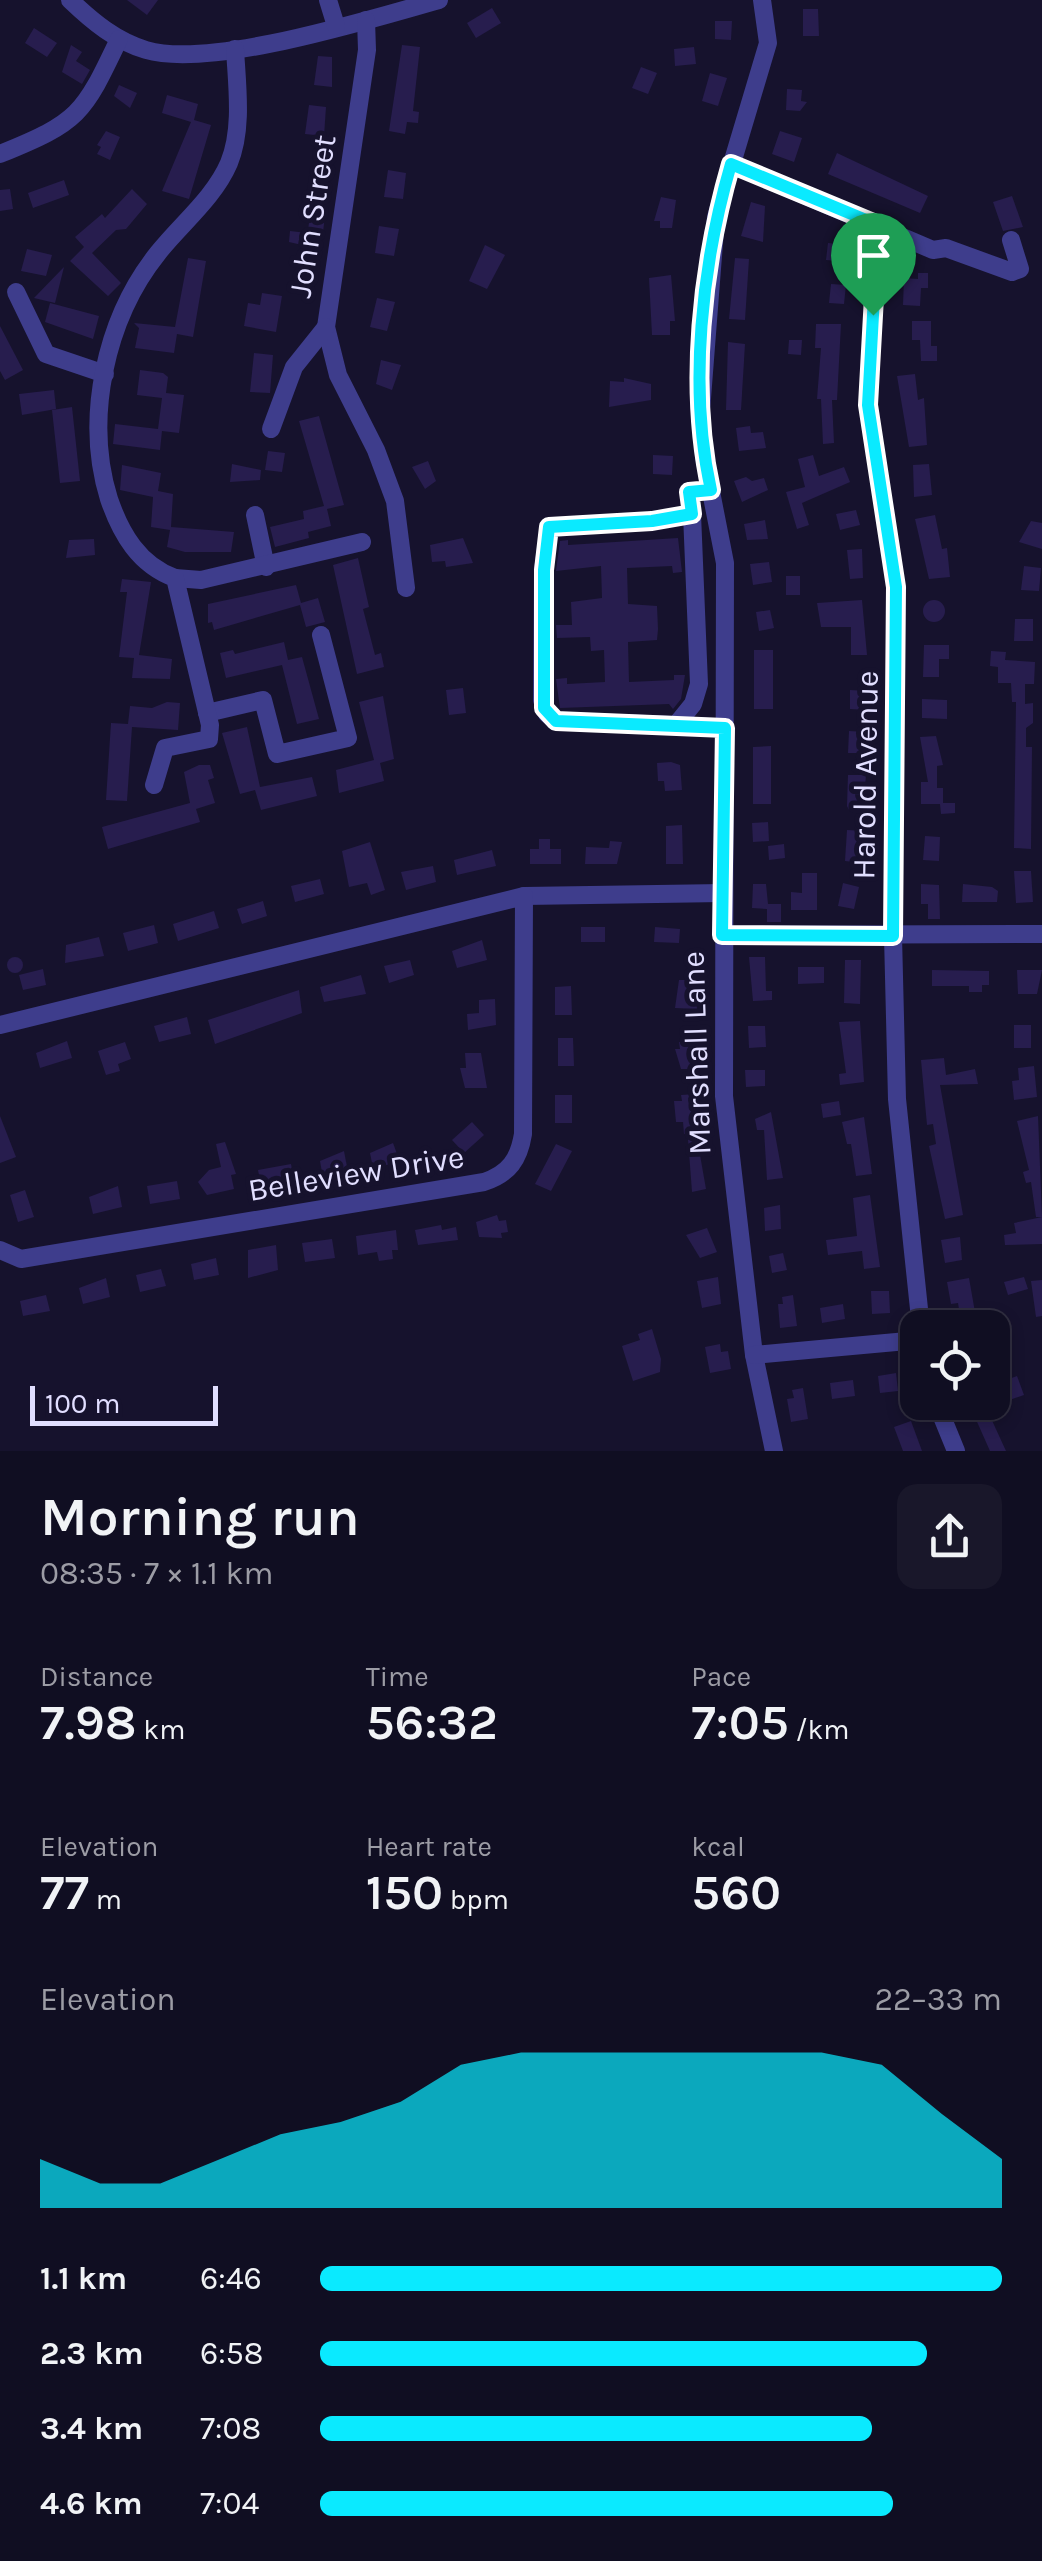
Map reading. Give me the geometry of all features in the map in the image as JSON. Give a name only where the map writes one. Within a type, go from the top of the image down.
[{"type":"street","points":[[70,0],[119,39],[168,54],[235,49],[439,0]]},
{"type":"street","points":[[328,0],[336,26]]},
{"type":"street","name":"Marshall Lane","points":[[762,0],[768,43],[754,101],[716,217],[705,316],[701,411],[725,564],[725,1111],[754,1355],[774,1451]]},
{"type":"street","name":"John Street","points":[[366,20],[368,50],[326,327],[338,375],[376,450],[395,501],[406,588]]},
{"type":"street","points":[[0,154],[54,132],[76,116],[119,39]]},
{"type":"street","points":[[235,49],[237,123],[232,156],[210,194],[145,272],[118,326],[104,374],[96,433],[110,500],[138,554],[152,568],[175,578],[200,580],[362,542]]},
{"type":"street","points":[[731,164],[933,250],[946,248],[1012,272],[1020,269],[1020,260],[1011,240]]},
{"type":"street","name":"Harold Avenue","points":[[878,225],[868,405],[896,587],[893,936],[897,1099],[919,1310]]},
{"type":"street","points":[[16,292],[46,354],[104,374]]},
{"type":"street","points":[[271,429],[294,367],[326,327]]},
{"type":"street","points":[[676,725],[693,704],[699,684],[689,492],[711,490]]},
{"type":"street","points":[[692,514],[652,521],[560,523],[549,527],[545,540],[542,700],[549,718],[725,728]]},
{"type":"street","points":[[254,515],[266,567]]},
{"type":"street","points":[[154,785],[164,748],[209,739],[207,714],[175,578]]},
{"type":"street","points":[[207,714],[263,700],[277,754],[348,738],[321,636]]},
{"type":"street","points":[[0,1024],[524,896],[723,893]]},
{"type":"street","name":"Belleview Drive","points":[[0,1250],[22,1260],[484,1182],[502,1175],[520,1152],[523,1134],[524,896]]},
{"type":"street","points":[[722,935],[1042,934]]},
{"type":"street","points":[[754,1355],[900,1342]]},
{"type":"street","points":[[943,1420],[956,1451]]},
{"type":"building","points":[[127,0],[158,0],[147,15]]},
{"type":"building","points":[[492,8],[501,23],[476,38],[467,23]]},
{"type":"building","points":[[803,9],[818,9],[819,36],[803,36]]},
{"type":"building","points":[[715,21],[732,21],[731,40],[715,39]]},
{"type":"building","points":[[34,28],[57,43],[47,57],[25,43]]},
{"type":"building","points":[[71,45],[82,52],[76,61],[90,70],[82,84],[62,72]]},
{"type":"building","points":[[402,45],[420,47],[413,111],[419,112],[418,123],[407,122],[405,134],[389,131]]},
{"type":"building","points":[[694,47],[696,64],[675,66],[674,49]]},
{"type":"building","points":[[318,56],[332,57],[332,87],[314,85]]},
{"type":"building","points":[[641,67],[657,73],[648,94],[632,88]]},
{"type":"building","points":[[710,73],[727,78],[718,106],[702,101]]},
{"type":"building","points":[[119,85],[137,93],[130,108],[114,96]]},
{"type":"building","points":[[787,89],[802,90],[801,101],[807,102],[800,111],[786,110]]},
{"type":"building","points":[[167,95],[198,104],[194,120],[211,125],[189,199],[162,191],[191,122],[162,113]]},
{"type":"building","points":[[309,105],[326,107],[324,136],[305,134]]},
{"type":"building","points":[[106,131],[120,137],[110,160],[97,154],[101,147],[97,145]]},
{"type":"building","points":[[780,131],[802,138],[794,162],[772,154]]},
{"type":"building","points":[[837,153],[928,196],[920,213],[828,174]]},
{"type":"building","points":[[388,170],[406,173],[403,199],[384,197]]},
{"type":"building","points":[[64,180],[69,195],[33,208],[28,193]]},
{"type":"building","points":[[10,189],[13,209],[0,211],[0,190]]},
{"type":"building","points":[[132,189],[147,204],[126,229],[116,230],[92,253],[121,283],[108,296],[70,261],[84,247],[75,237],[102,214],[105,218]]},
{"type":"building","points":[[1012,196],[1023,227],[1003,231],[993,202]]},
{"type":"building","points":[[661,197],[676,200],[672,228],[660,228],[660,221],[654,221]]},
{"type":"building","points":[[751,202],[765,206],[763,242],[741,236]]},
{"type":"building","points":[[310,214],[325,216],[323,232],[308,231]]},
{"type":"building","points":[[379,226],[399,229],[394,256],[375,253]]},
{"type":"building","points":[[290,231],[316,234],[315,248],[289,242]]},
{"type":"building","points":[[828,243],[848,245],[846,262],[826,260]]},
{"type":"building","points":[[485,245],[505,255],[487,289],[469,281]]},
{"type":"building","points":[[27,249],[52,255],[46,276],[21,271]]},
{"type":"building","points":[[188,258],[206,261],[193,337],[177,334],[174,353],[135,348],[139,328],[134,323],[175,327]]},
{"type":"building","points":[[735,258],[749,259],[745,320],[729,319]]},
{"type":"building","points":[[64,267],[55,303],[34,298]]},
{"type":"building","points":[[918,273],[928,273],[928,288],[921,288],[920,306],[903,305],[904,278],[918,279]]},
{"type":"building","points":[[671,275],[675,321],[670,321],[670,335],[652,335],[649,278]]},
{"type":"building","points":[[831,284],[846,285],[844,304],[829,303]]},
{"type":"building","points":[[262,293],[282,296],[276,332],[244,326],[248,303],[260,305]]},
{"type":"building","points":[[377,298],[395,302],[387,331],[370,327]]},
{"type":"building","points":[[50,303],[99,316],[93,339],[45,322]]},
{"type":"building","points":[[912,321],[931,321],[931,346],[937,346],[937,361],[921,361],[920,340],[912,340]]},
{"type":"building","points":[[816,324],[841,324],[837,400],[832,400],[834,443],[823,444],[821,399],[817,399],[821,348],[815,348]]},
{"type":"building","points":[[0,326],[23,370],[5,380],[0,371]]},
{"type":"building","points":[[789,340],[802,340],[801,355],[788,354]]},
{"type":"building","points":[[728,342],[745,344],[741,410],[726,410]]},
{"type":"building","points":[[254,353],[273,355],[270,393],[250,392]]},
{"type":"building","points":[[381,360],[401,365],[392,390],[376,384]]},
{"type":"building","points":[[140,370],[163,373],[168,377],[166,393],[184,395],[179,433],[162,431],[160,450],[113,444],[115,424],[158,429],[162,398],[137,395]]},
{"type":"building","points":[[915,374],[918,400],[924,398],[927,445],[909,447],[897,376]]},
{"type":"building","points":[[624,378],[651,384],[651,400],[609,407],[610,381],[624,382]]},
{"type":"building","points":[[54,390],[56,409],[22,415],[19,394]]},
{"type":"building","points":[[72,407],[80,481],[60,483],[52,410]]},
{"type":"building","points":[[319,416],[344,505],[327,509],[331,526],[308,532],[309,538],[275,547],[270,527],[304,519],[303,511],[324,506],[299,421]]},
{"type":"building","points":[[750,426],[751,433],[763,432],[766,448],[739,451],[736,428]]},
{"type":"building","points":[[268,451],[285,453],[282,472],[265,470]]},
{"type":"building","points":[[653,455],[673,456],[672,475],[653,474]]},
{"type":"building","points":[[813,455],[819,476],[844,467],[850,482],[802,503],[809,525],[797,529],[786,492],[805,487],[798,459]]},
{"type":"building","points":[[428,461],[436,481],[425,489],[412,467]]},
{"type":"building","points":[[232,464],[261,470],[260,480],[230,482]]},
{"type":"building","points":[[929,464],[932,495],[914,497],[913,465]]},
{"type":"building","points":[[122,465],[161,473],[158,491],[173,494],[171,527],[234,532],[231,552],[185,552],[167,547],[170,530],[151,527],[153,497],[120,490]]},
{"type":"building","points":[[746,477],[752,481],[764,478],[768,490],[742,502],[734,481]]},
{"type":"building","points":[[856,510],[860,525],[840,530],[836,514]]},
{"type":"building","points":[[935,515],[942,549],[947,548],[950,577],[929,579],[915,519]]},
{"type":"building","points":[[765,520],[768,539],[747,540],[744,524]]},
{"type":"building","points":[[1031,521],[1042,523],[1042,549],[1019,542]]},
{"type":"building","points":[[463,538],[473,563],[446,567],[445,561],[432,562],[430,545]]},
{"type":"building","points":[[678,538],[682,572],[673,573],[672,566],[627,568],[628,604],[657,606],[658,629],[657,640],[628,642],[629,682],[674,680],[674,675],[685,675],[681,699],[673,709],[669,704],[560,708],[556,679],[567,678],[567,684],[605,682],[604,650],[591,651],[590,637],[557,638],[556,625],[572,625],[571,602],[602,598],[601,566],[556,571],[560,541],[568,540],[568,545]]},
{"type":"building","points":[[94,539],[95,555],[66,558],[69,540]]},
{"type":"building","points":[[862,549],[863,578],[850,579],[847,550]]},
{"type":"building","points":[[358,558],[369,607],[363,609],[375,655],[381,653],[384,667],[357,674],[333,565]]},
{"type":"building","points":[[769,562],[772,582],[753,585],[750,564]]},
{"type":"building","points":[[1024,566],[1041,568],[1039,591],[1021,590]]},
{"type":"building","points":[[786,576],[800,576],[800,595],[786,595]]},
{"type":"building","points":[[122,579],[151,582],[139,655],[172,659],[170,679],[132,678],[134,658],[119,657],[127,592],[120,592]]},
{"type":"building","points":[[296,585],[301,603],[318,598],[325,622],[306,627],[300,605],[214,630],[212,622],[208,623],[208,604]]},
{"type":"building","points":[[862,600],[867,655],[851,655],[851,627],[821,627],[817,603]]},
{"type":"building","points":[[934,600],[942,603],[942,619],[934,622],[926,619],[923,611],[926,603]]},
{"type":"building","points":[[770,610],[774,628],[759,631],[756,612]]},
{"type":"building","points":[[1015,619],[1033,619],[1033,641],[1014,641]]},
{"type":"building","points":[[284,642],[288,660],[302,657],[319,719],[297,724],[282,665],[226,678],[220,653],[233,650],[235,654]]},
{"type":"building","points":[[924,645],[949,645],[949,659],[939,659],[939,677],[923,677]]},
{"type":"building","points":[[754,650],[773,650],[773,709],[754,709]]},
{"type":"building","points":[[991,651],[1006,652],[1005,660],[1035,662],[1034,684],[1025,684],[1025,704],[1033,703],[1033,723],[1026,728],[1026,747],[1032,747],[1031,849],[1014,848],[1016,702],[1012,702],[1011,683],[998,683],[998,667],[990,666]]},
{"type":"building","points":[[463,688],[466,713],[449,715],[446,690]]},
{"type":"building","points":[[850,690],[866,691],[866,710],[850,709]]},
{"type":"building","points":[[383,696],[394,759],[380,763],[384,781],[339,793],[336,770],[374,760],[359,702]]},
{"type":"building","points":[[922,699],[947,700],[947,719],[922,718]]},
{"type":"building","points":[[167,702],[180,703],[178,730],[132,727],[127,801],[106,800],[111,723],[128,724],[130,706],[152,708]]},
{"type":"building","points":[[247,727],[260,787],[312,777],[317,796],[261,810],[255,790],[240,794],[222,733]]},
{"type":"building","points":[[849,731],[865,732],[864,753],[848,753]]},
{"type":"building","points":[[936,736],[943,765],[937,766],[937,788],[943,788],[943,803],[955,803],[955,813],[941,814],[940,804],[921,804],[921,782],[928,782],[920,737]]},
{"type":"building","points":[[771,746],[771,804],[753,804],[753,747]]},
{"type":"building","points":[[657,763],[680,765],[682,790],[665,791],[664,781],[658,781]]},
{"type":"building","points":[[210,765],[214,778],[208,780],[215,803],[196,809],[200,822],[108,849],[102,827],[190,803],[184,772]]},
{"type":"building","points":[[848,775],[866,775],[863,810],[849,810],[847,806]]},
{"type":"building","points":[[768,822],[769,841],[753,842],[752,823]]},
{"type":"building","points":[[682,825],[683,864],[666,864],[666,826]]},
{"type":"building","points":[[847,830],[865,831],[862,863],[845,861]]},
{"type":"building","points":[[925,836],[940,837],[939,861],[923,860]]},
{"type":"building","points":[[539,839],[550,839],[550,849],[561,849],[561,864],[530,864],[530,849],[539,849]]},
{"type":"building","points":[[610,841],[622,842],[617,864],[585,864],[586,847],[609,848]]},
{"type":"building","points":[[370,842],[385,890],[371,895],[367,883],[349,887],[342,851]]},
{"type":"building","points":[[784,844],[785,858],[769,860],[768,846]]},
{"type":"building","points":[[492,850],[496,866],[457,875],[454,860]]},
{"type":"building","points":[[433,866],[436,882],[406,890],[401,872]]},
{"type":"building","points":[[1014,871],[1031,871],[1033,902],[1016,903]]},
{"type":"building","points":[[802,873],[817,873],[817,910],[791,910],[791,892],[802,893]]},
{"type":"building","points":[[320,879],[324,894],[295,902],[291,886]]},
{"type":"building","points":[[843,883],[859,887],[854,909],[838,906]]},
{"type":"building","points":[[753,884],[766,884],[768,904],[781,904],[781,922],[767,922],[767,909],[752,908]]},
{"type":"building","points":[[921,884],[939,885],[940,919],[928,919],[928,904],[921,904]]},
{"type":"building","points":[[963,884],[992,887],[998,891],[997,902],[962,902]]},
{"type":"building","points":[[263,901],[267,916],[242,924],[237,909]]},
{"type":"building","points":[[214,911],[219,928],[178,941],[173,924]]},
{"type":"building","points":[[154,925],[158,943],[128,951],[123,933]]},
{"type":"building","points":[[581,927],[605,927],[605,942],[581,942]]},
{"type":"building","points":[[655,927],[680,929],[679,943],[654,942]]},
{"type":"building","points":[[99,937],[104,956],[65,963],[66,945]]},
{"type":"building","points":[[482,940],[487,960],[457,968],[452,951]]},
{"type":"building","points":[[15,957],[23,965],[15,973],[7,965]]},
{"type":"building","points":[[749,957],[765,957],[766,991],[772,991],[772,1000],[753,1001]]},
{"type":"building","points":[[410,960],[414,975],[389,983],[384,966]]},
{"type":"building","points":[[845,960],[861,960],[860,1004],[844,1003]]},
{"type":"building","points":[[798,967],[824,967],[824,983],[798,984]]},
{"type":"building","points":[[43,969],[46,985],[23,990],[19,975]]},
{"type":"building","points":[[932,970],[989,971],[989,985],[982,985],[982,992],[969,992],[969,986],[932,986]]},
{"type":"building","points":[[1017,970],[1042,970],[1037,994],[1018,994]]},
{"type":"building","points":[[361,975],[366,994],[324,1002],[320,987]]},
{"type":"building","points":[[679,980],[694,980],[697,1009],[675,1008]]},
{"type":"building","points":[[571,986],[572,1015],[555,1015],[555,987]]},
{"type":"building","points":[[299,990],[302,1013],[215,1044],[208,1020]]},
{"type":"building","points":[[495,999],[496,1025],[468,1030],[467,1014],[479,1013],[479,1000]]},
{"type":"building","points":[[187,1017],[191,1034],[159,1042],[154,1026]]},
{"type":"building","points":[[860,1021],[864,1082],[840,1085],[839,1074],[846,1073],[839,1022]]},
{"type":"building","points":[[1014,1025],[1031,1025],[1031,1048],[1014,1048]]},
{"type":"building","points":[[748,1026],[765,1026],[766,1047],[749,1048]]},
{"type":"building","points":[[558,1038],[573,1038],[574,1066],[558,1066]]},
{"type":"building","points":[[67,1041],[72,1058],[40,1068],[36,1053]]},
{"type":"building","points":[[695,1041],[696,1069],[681,1069],[675,1049],[680,1049],[679,1042]]},
{"type":"building","points":[[125,1042],[131,1059],[118,1064],[120,1071],[106,1075],[98,1051]]},
{"type":"building","points":[[465,1053],[481,1053],[487,1088],[465,1088],[460,1068],[466,1068]]},
{"type":"building","points":[[944,1058],[946,1075],[975,1069],[978,1084],[940,1085],[963,1215],[945,1219],[929,1146],[936,1144],[933,1124],[927,1125],[921,1060]]},
{"type":"building","points":[[1034,1066],[1037,1097],[1014,1100],[1012,1081],[1019,1080],[1018,1068]]},
{"type":"building","points":[[745,1070],[765,1070],[765,1086],[746,1087]]},
{"type":"building","points":[[696,1094],[701,1133],[684,1134],[683,1122],[676,1122],[674,1101],[682,1101],[681,1095]]},
{"type":"building","points":[[555,1095],[572,1095],[572,1123],[555,1123]]},
{"type":"building","points":[[839,1101],[841,1115],[823,1118],[821,1104]]},
{"type":"building","points":[[771,1112],[783,1178],[767,1180],[764,1130],[757,1130],[755,1119]]},
{"type":"building","points":[[0,1116],[16,1157],[0,1163]]},
{"type":"building","points":[[1038,1116],[1042,1217],[1036,1217],[1031,1182],[1026,1183],[1023,1172],[1029,1170],[1017,1121]]},
{"type":"building","points":[[864,1117],[872,1174],[856,1176],[851,1144],[847,1144],[842,1122]]},
{"type":"building","points":[[472,1122],[484,1135],[464,1153],[452,1140]]},
{"type":"building","points":[[697,1138],[706,1189],[692,1192],[688,1139]]},
{"type":"building","points":[[225,1142],[236,1174],[231,1175],[234,1189],[207,1195],[198,1182],[209,1170],[221,1167],[216,1144]]},
{"type":"building","points":[[393,1143],[400,1162],[373,1168],[370,1153]]},
{"type":"building","points":[[556,1144],[572,1151],[551,1191],[535,1184]]},
{"type":"building","points":[[344,1151],[348,1172],[323,1178],[320,1161]]},
{"type":"building","points":[[291,1164],[294,1181],[261,1185],[258,1170]]},
{"type":"building","points":[[177,1181],[180,1199],[150,1204],[147,1186]]},
{"type":"building","points":[[118,1186],[122,1207],[93,1214],[89,1197]]},
{"type":"building","points":[[25,1190],[34,1217],[18,1222],[10,1195]]},
{"type":"building","points":[[870,1195],[880,1267],[864,1269],[862,1251],[828,1255],[826,1240],[857,1236],[853,1198]]},
{"type":"building","points":[[780,1205],[781,1229],[765,1231],[764,1208]]},
{"type":"building","points":[[497,1215],[499,1221],[506,1220],[508,1232],[501,1233],[502,1238],[479,1237],[476,1222]]},
{"type":"building","points":[[1042,1217],[1042,1244],[1005,1245],[1004,1235],[1016,1233],[1014,1223]]},
{"type":"building","points":[[441,1225],[442,1230],[456,1227],[458,1240],[418,1245],[415,1230]]},
{"type":"building","points":[[707,1228],[717,1252],[700,1258],[686,1235]]},
{"type":"building","points":[[396,1230],[398,1250],[392,1250],[393,1259],[379,1261],[377,1252],[358,1255],[356,1236]]},
{"type":"building","points":[[960,1237],[962,1260],[945,1263],[941,1240]]},
{"type":"building","points":[[332,1239],[335,1258],[305,1262],[302,1243]]},
{"type":"building","points":[[276,1245],[278,1270],[248,1278],[248,1250]]},
{"type":"building","points":[[783,1253],[787,1270],[772,1273],[769,1256]]},
{"type":"building","points":[[216,1258],[219,1275],[194,1280],[191,1264]]},
{"type":"building","points":[[161,1269],[166,1286],[140,1292],[136,1275]]},
{"type":"building","points":[[718,1277],[721,1304],[702,1308],[697,1281]]},
{"type":"building","points":[[1024,1277],[1028,1289],[1008,1295],[1004,1282]]},
{"type":"building","points":[[106,1278],[110,1297],[83,1304],[79,1288]]},
{"type":"building","points":[[969,1278],[975,1310],[959,1310],[958,1303],[951,1304],[947,1282]]},
{"type":"building","points":[[1042,1280],[1042,1316],[1036,1317],[1031,1281]]},
{"type":"building","points":[[871,1291],[889,1291],[890,1313],[872,1314]]},
{"type":"building","points":[[46,1295],[50,1311],[23,1316],[20,1301]]},
{"type":"building","points":[[793,1295],[797,1326],[780,1328],[778,1304],[783,1304],[782,1297]]},
{"type":"building","points":[[843,1304],[845,1319],[822,1323],[820,1308]]},
{"type":"building","points":[[652,1329],[661,1359],[660,1372],[633,1381],[622,1346],[640,1340],[638,1334]]},
{"type":"building","points":[[720,1344],[721,1352],[728,1351],[731,1369],[710,1373],[705,1347]]},
{"type":"building","points":[[896,1373],[898,1391],[880,1393],[878,1376]]},
{"type":"building","points":[[1017,1376],[1024,1395],[1010,1400],[1010,1379]]},
{"type":"building","points":[[853,1380],[855,1396],[832,1399],[830,1383]]},
{"type":"building","points":[[803,1388],[808,1419],[791,1422],[787,1399],[794,1398],[792,1390]]},
{"type":"building","points":[[976,1420],[992,1420],[1006,1451],[990,1451]]},
{"type":"building","points":[[911,1421],[922,1451],[903,1451],[894,1427]]},
{"type":"route","points":[[731,164],[878,225],[873,315],[868,405],[872,451],[896,587],[893,936],[722,935],[725,728],[549,718],[542,700],[545,540],[549,527],[560,523],[652,521],[692,514],[689,492],[711,490],[701,411],[705,316],[716,217],[731,164]]}]
